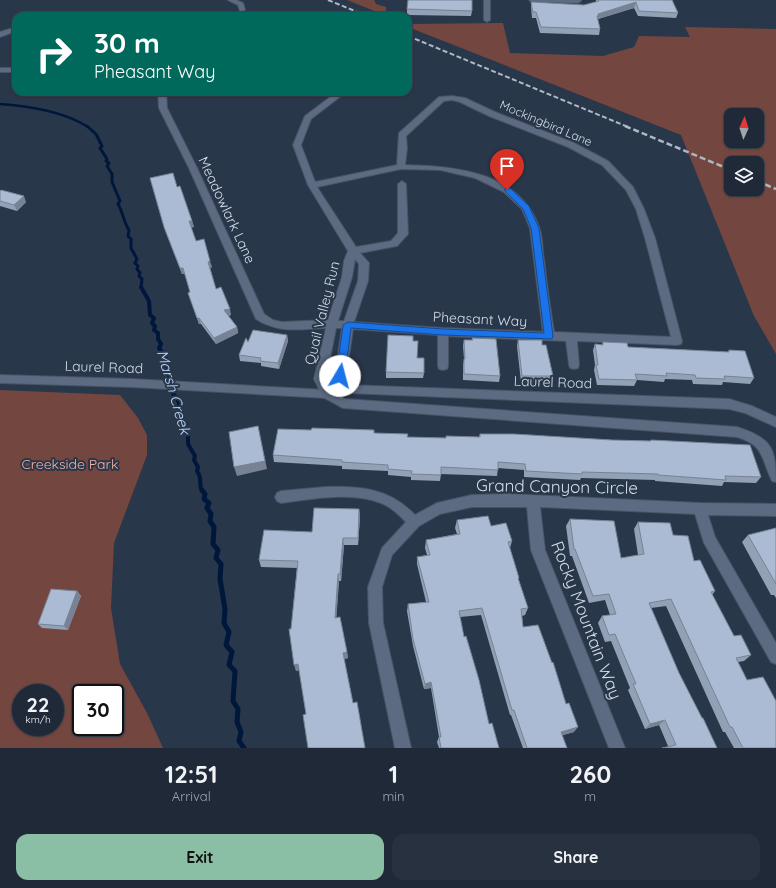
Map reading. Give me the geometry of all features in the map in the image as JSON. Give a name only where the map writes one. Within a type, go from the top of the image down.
[{"type":"street","points":[[231,0],[241,4],[242,10]]},
{"type":"street","points":[[487,0],[488,20]]},
{"type":"street","points":[[532,0],[578,0]]},
{"type":"street","points":[[0,35],[12,30]]},
{"type":"street","points":[[0,70],[12,70]]},
{"type":"street","name":"Meadowlark Lane","points":[[162,96],[163,108],[193,168],[260,316],[270,323],[282,326]]},
{"type":"street","name":"Quail Valley Run","points":[[337,96],[308,118],[297,145],[312,185],[353,251],[364,263],[363,281],[348,325],[340,376],[327,394],[320,379],[332,324],[347,277],[349,261],[353,251]]},
{"type":"street","name":"Mockingbird Lane","points":[[401,167],[403,148],[402,135],[442,99],[452,98],[462,100],[492,114],[571,145],[605,163],[630,189],[640,209],[650,238],[677,341]]},
{"type":"street","points":[[312,185],[401,167],[440,168],[478,176],[507,190],[526,208],[535,228],[548,336]]},
{"type":"street","points":[[353,251],[394,244],[403,234],[402,184]]},
{"type":"street","name":"Pheasant Way","points":[[282,326],[332,324],[443,332],[677,341]]},
{"type":"street","points":[[443,332],[443,366]]},
{"type":"street","points":[[571,336],[574,365]]},
{"type":"street","name":"Laurel Road","points":[[0,379],[132,383],[327,394],[348,389],[729,404],[748,409],[776,422]]},
{"type":"street","name":"Laurel Road","points":[[327,394],[343,402],[736,432],[753,437],[764,448],[776,477]]},
{"type":"street","points":[[281,497],[334,493],[362,494],[380,497],[396,505],[414,522]]},
{"type":"street","name":"Grand Canyon Circle","points":[[403,748],[376,622],[375,587],[387,552],[414,522],[437,509],[472,501],[700,509],[776,510]]},
{"type":"street","name":"Rocky Mountain Way","points":[[533,502],[538,550],[617,748]]},
{"type":"street","points":[[700,509],[709,539],[776,657]]},
{"type":"green space","points":[[347,0],[374,0],[376,4],[386,7],[386,12],[377,12]]},
{"type":"green space","points":[[503,23],[510,53],[603,56],[634,47],[639,36],[690,37],[685,27],[776,29],[776,354],[754,316],[681,135],[412,29],[412,24]]},
{"type":"green space","name":"Creekside Park","points":[[0,390],[120,395],[138,418],[147,435],[147,455],[114,543],[111,608],[120,664],[147,713],[163,748],[0,748]]},
{"type":"building","points":[[408,0],[472,0],[472,11],[407,9]]},
{"type":"building","points":[[598,0],[672,0],[678,13],[639,11],[636,2],[598,14],[597,16],[600,29],[541,27],[536,12],[533,12],[531,2],[584,5],[599,1]]},
{"type":"building","points":[[173,173],[177,187],[180,186],[192,221],[189,221],[196,241],[204,239],[210,261],[208,262],[216,289],[221,287],[230,309],[224,310],[237,327],[214,338],[199,318],[197,318],[188,293],[190,292],[183,268],[180,268],[164,227],[150,178]]},
{"type":"building","points":[[1,190],[24,196],[14,205],[0,201]]},
{"type":"building","points":[[253,330],[287,335],[278,363],[260,361],[261,358],[239,355],[246,338],[248,342]]},
{"type":"building","points":[[388,335],[413,336],[413,341],[418,341],[417,358],[424,358],[424,373],[386,372]]},
{"type":"building","points":[[472,338],[496,339],[500,376],[464,374],[464,340],[473,340]]},
{"type":"building","points":[[518,340],[542,340],[542,345],[546,345],[553,376],[522,376]]},
{"type":"building","points":[[603,342],[627,343],[628,347],[729,352],[729,350],[745,351],[754,378],[724,376],[725,379],[696,378],[695,375],[666,373],[667,376],[635,374],[637,380],[599,379],[596,365],[598,365],[595,344],[603,345]]},
{"type":"building","points":[[258,426],[265,461],[234,467],[229,432]]},
{"type":"building","points":[[312,428],[374,430],[374,433],[408,434],[407,437],[446,438],[446,436],[480,437],[480,434],[514,434],[612,440],[651,440],[750,445],[761,477],[725,476],[726,480],[658,474],[582,472],[582,474],[526,471],[525,464],[498,462],[498,470],[441,467],[441,475],[411,474],[412,471],[388,469],[388,465],[273,455],[278,429],[311,430]]},
{"type":"building","points":[[314,508],[359,509],[358,538],[343,538],[340,574],[338,574],[335,618],[340,617],[347,652],[343,653],[353,703],[357,702],[365,748],[308,748],[303,715],[306,714],[298,664],[294,665],[289,629],[291,629],[298,561],[259,560],[264,530],[312,532]]},
{"type":"building","points":[[488,516],[491,526],[506,523],[512,541],[508,542],[528,608],[521,609],[523,627],[538,625],[552,663],[553,662],[566,704],[569,703],[578,727],[561,732],[567,748],[527,748],[514,710],[512,710],[482,608],[459,611],[464,637],[466,636],[479,680],[489,724],[492,723],[499,748],[441,748],[439,737],[441,737],[431,682],[425,684],[413,639],[408,604],[429,602],[417,557],[430,555],[426,540],[460,534],[457,520]]},
{"type":"building","points":[[570,519],[614,521],[621,558],[644,554],[638,522],[670,523],[673,535],[688,536],[694,561],[700,560],[715,591],[711,592],[734,636],[741,635],[751,655],[736,658],[747,680],[763,677],[776,701],[776,748],[743,748],[732,727],[730,727],[671,599],[649,603],[679,673],[717,748],[662,748],[676,745],[665,720],[650,724],[633,684],[636,684],[615,634],[609,635],[602,616],[616,614],[609,594],[593,596],[574,549]]},
{"type":"building","points":[[776,528],[776,584],[748,535]]},
{"type":"building","points":[[51,589],[77,591],[64,626],[38,624]]},
{"type":"waterway","name":"Marsh Creek","points":[[0,104],[46,110],[68,117],[88,127]]},
{"type":"waterway","name":"Marsh Creek","points":[[87,126],[96,134],[102,146],[100,148],[107,159],[106,161],[109,163],[107,166],[112,174],[112,182],[120,201],[118,204],[129,230],[128,236],[131,239],[131,248],[137,259],[135,263],[138,266],[137,269],[140,273],[139,276],[142,279],[141,287]]},
{"type":"waterway","name":"Marsh Creek","points":[[141,287],[149,301],[150,315],[154,318],[152,323],[155,326],[154,330],[158,333],[158,339],[161,344],[159,348],[166,358],[165,361],[171,380],[170,384],[173,388],[172,392],[179,402],[179,412],[182,417],[181,421],[186,424],[184,429],[188,434],[188,444],[195,456],[194,460],[198,467],[197,471],[200,477],[200,486],[202,491]]},
{"type":"waterway","name":"Marsh Creek","points":[[202,490],[205,494],[204,499],[209,503],[207,508],[211,514],[210,521],[214,527],[213,544],[218,550],[216,558],[221,564],[220,579],[225,609],[224,623],[229,632],[226,645],[232,652],[229,665],[235,671],[233,701],[238,709],[237,722],[241,732],[239,741],[244,748]]},
{"type":"railway","points":[[328,0],[357,12]]},
{"type":"railway","points":[[412,38],[628,127]]},
{"type":"railway","points":[[625,126],[724,167]]},
{"type":"railway","points":[[764,184],[776,189]]},
{"type":"route","points":[[340,376],[348,325],[443,332],[548,336],[535,228],[526,208],[507,190]]}]
